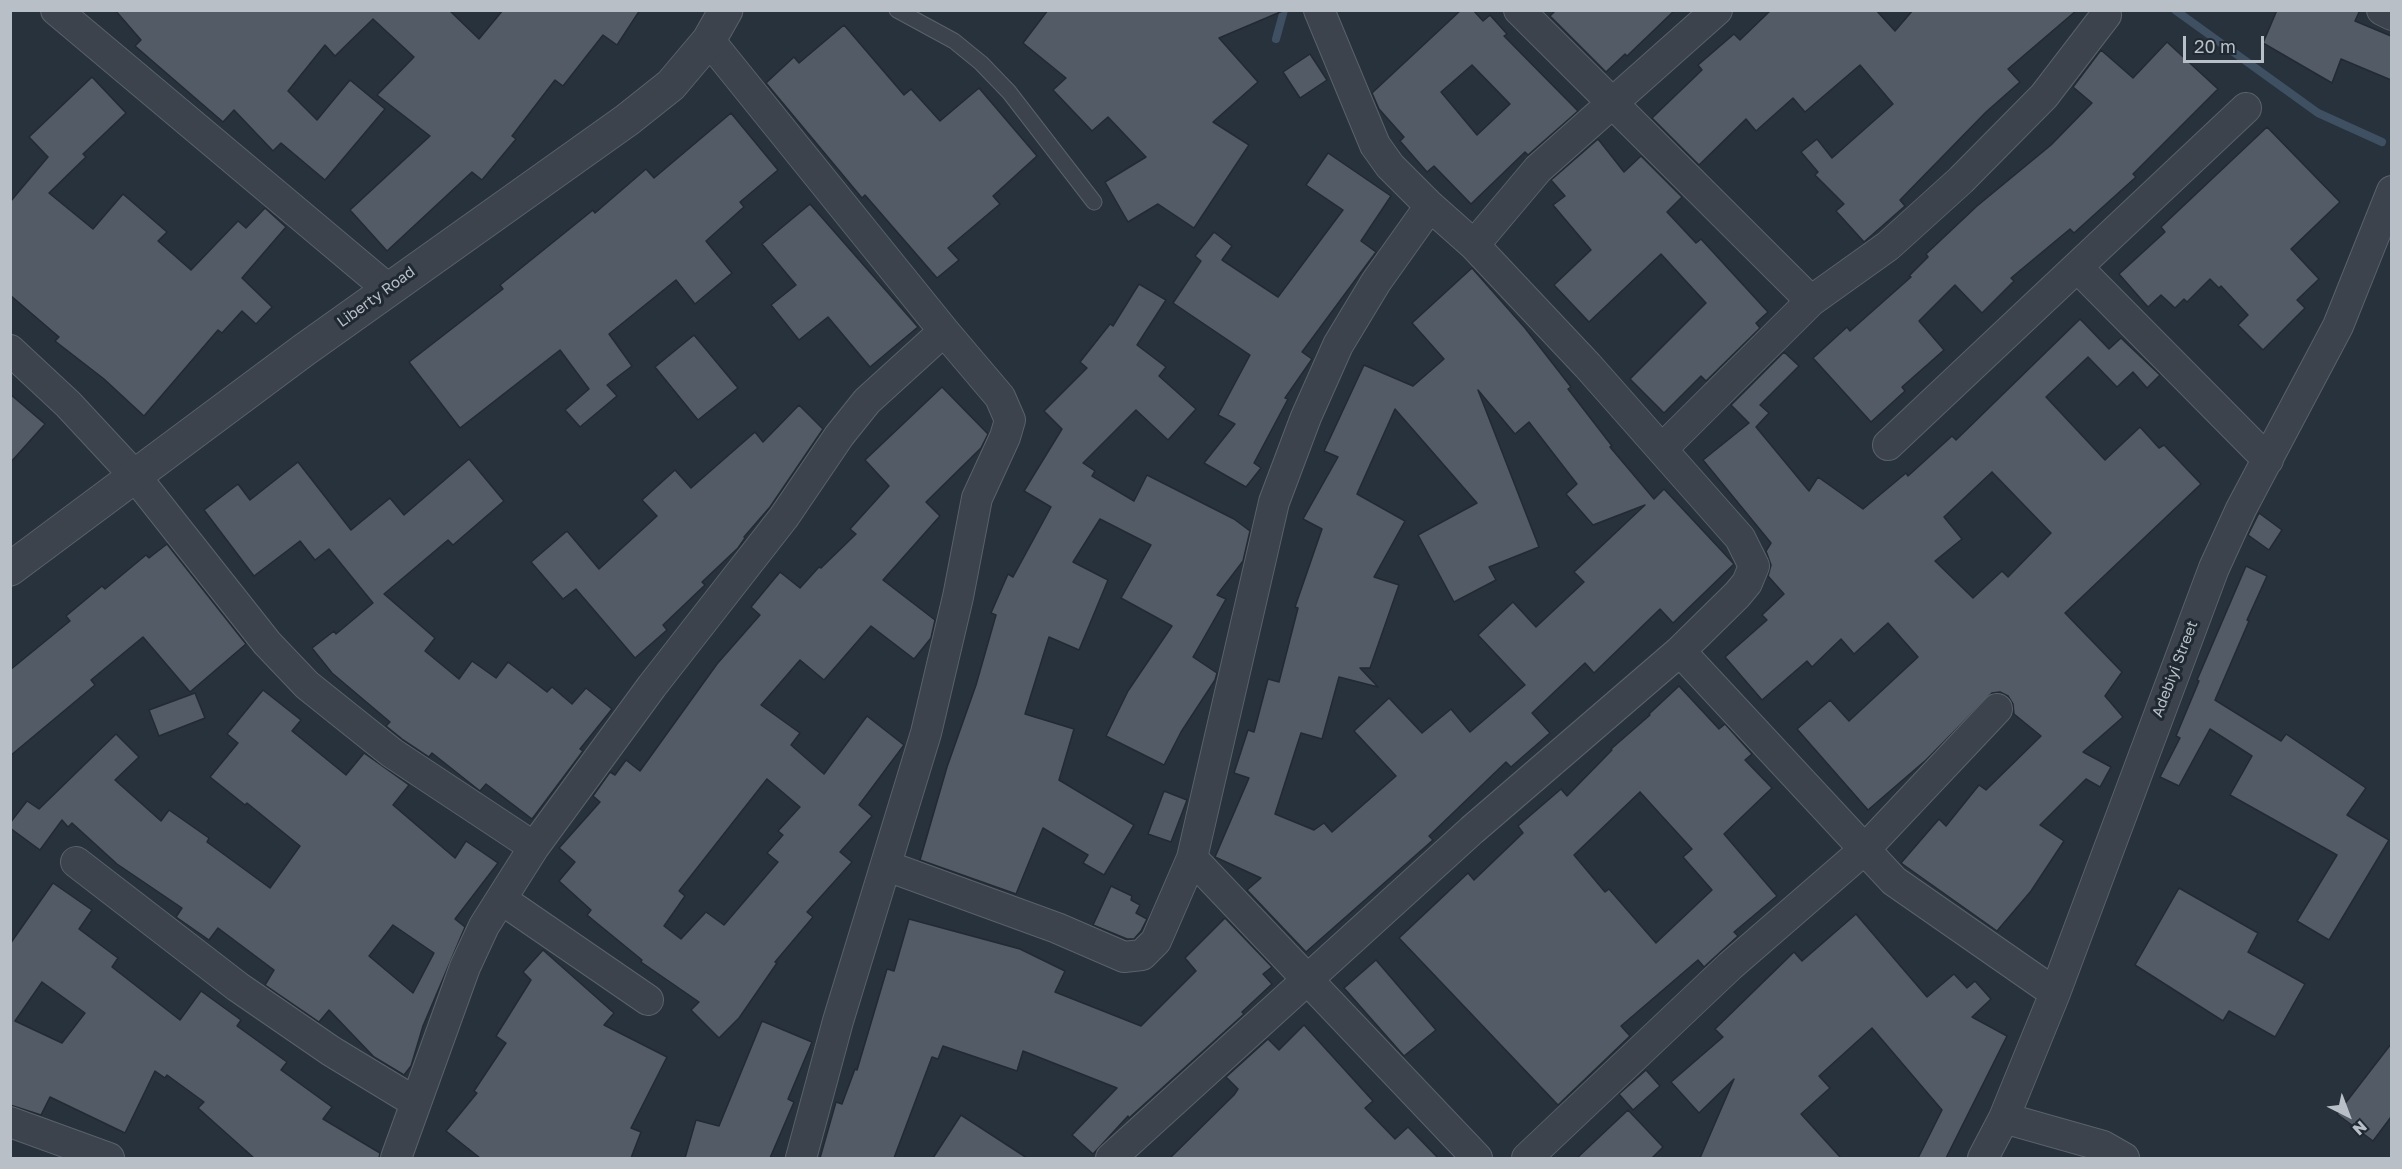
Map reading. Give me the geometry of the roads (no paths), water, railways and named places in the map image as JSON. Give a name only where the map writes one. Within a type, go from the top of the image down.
[{"type":"street","points":[[56,10],[388,288]]},
{"type":"street","name":"Liberty Road","points":[[10,569],[388,288],[627,120],[671,85],[710,40],[726,10]]},
{"type":"street","points":[[1519,10],[1811,301]]},
{"type":"street","points":[[1474,245],[1538,169],[1717,10]]},
{"type":"street","points":[[2382,10],[2391,15]]},
{"type":"street","points":[[1110,1158],[1472,830],[1680,651],[1737,595],[1747,583],[1754,566],[1740,538],[1663,448],[1474,245],[1390,166],[1375,146],[1320,11]]},
{"type":"street","points":[[1663,448],[1811,301],[1888,246],[1961,180],[2044,96],[2106,15]]},
{"type":"street","points":[[710,40],[999,397],[1010,420],[977,498],[958,597],[926,733],[838,1021],[801,1158]]},
{"type":"street","points":[[1888,445],[2246,108]]},
{"type":"street","name":"Adebiyi Street","points":[[1983,1158],[2004,1118],[2055,993],[2214,568],[2241,509],[2338,326],[2391,191]]},
{"type":"street","points":[[887,866],[1057,928],[1124,957],[1142,955],[1156,941],[1192,858],[1274,502],[1306,417],[1338,345],[1376,282],[1430,206]]},
{"type":"street","points":[[2078,268],[2268,460]]},
{"type":"street","points":[[396,1158],[465,967],[484,926],[534,847],[660,677],[784,517],[839,436],[874,394],[944,331]]},
{"type":"street","points":[[10,350],[68,404],[135,476],[267,643],[308,685],[392,753],[534,847]]},
{"type":"street","points":[[1680,651],[1894,881],[2055,993]]},
{"type":"street","points":[[1527,1158],[1730,966],[1865,849],[1997,709]]},
{"type":"street","points":[[1192,858],[1305,980],[1477,1158]]},
{"type":"street","points":[[76,862],[238,987],[331,1051],[415,1102]]},
{"type":"street","points":[[501,899],[648,1000]]},
{"type":"street","points":[[2004,1118],[2103,1146],[2124,1158]]},
{"type":"street","points":[[10,1122],[109,1158]]},
{"type":"lane","points":[[897,10],[954,41],[981,63],[1009,92],[1094,202]]},
{"type":"waterway","points":[[1276,39],[1284,10]]},
{"type":"waterway","points":[[2175,10],[2318,113],[2382,142]]}]
